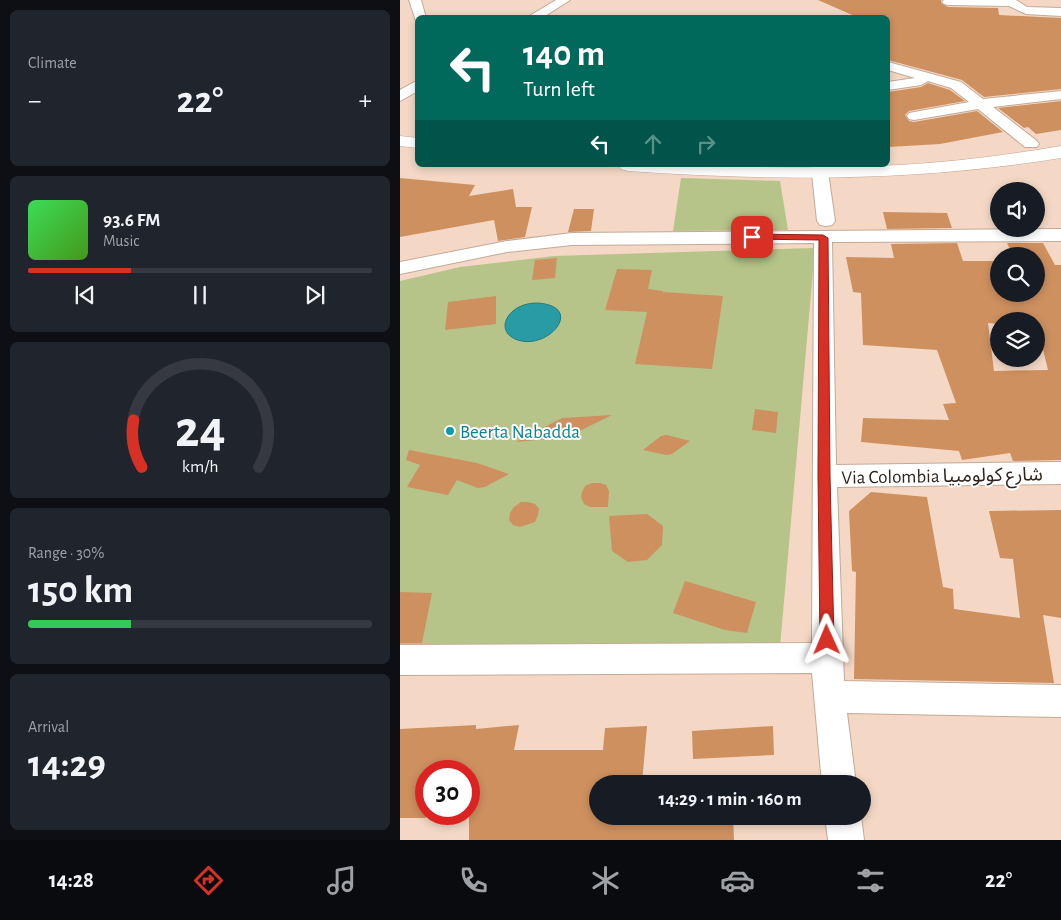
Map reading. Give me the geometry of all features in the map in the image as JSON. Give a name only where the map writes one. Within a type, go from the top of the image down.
[{"type":"highway","points":[[400,132],[415,134]]},
{"type":"highway","points":[[890,159],[977,154],[1061,138]]},
{"type":"highway","points":[[400,141],[415,143]]},
{"type":"highway","points":[[1031,144],[1054,154]]},
{"type":"highway","points":[[655,167],[952,168],[1054,154]]},
{"type":"street","points":[[415,0],[419,15]]},
{"type":"street","points":[[537,15],[564,0]]},
{"type":"street","points":[[948,2],[1010,1],[1015,7],[1024,10],[1061,12]]},
{"type":"street","points":[[890,66],[956,84],[1031,144]]},
{"type":"street","points":[[890,86],[921,81],[925,75]]},
{"type":"street","points":[[400,97],[415,86]]},
{"type":"street","points":[[914,116],[982,104],[1061,95]]},
{"type":"street","points":[[819,169],[825,229],[824,476],[827,658],[829,697],[838,775]]},
{"type":"street","points":[[400,268],[492,248],[533,242],[712,237],[825,229],[1060,236]]},
{"type":"street","name":"Via Colombia شارع كولومبيا","points":[[824,476],[1061,473]]},
{"type":"street","points":[[400,660],[827,658]]},
{"type":"street","points":[[829,697],[1061,700]]},
{"type":"street","points":[[844,825],[846,840]]},
{"type":"green space","points":[[681,178],[780,181],[788,230],[673,231]]},
{"type":"green space","points":[[815,248],[780,647],[400,649],[400,281],[460,267],[554,256]]},
{"type":"water","points":[[538,303],[552,306],[559,312],[560,320],[556,328],[549,335],[539,340],[527,342],[510,336],[506,332],[505,323],[510,314],[521,306]]},
{"type":"building","points":[[818,0],[941,0],[941,3],[948,7],[998,8],[999,15],[1061,18],[1061,89],[984,97],[962,80],[890,61],[890,15],[852,15]]},
{"type":"building","points":[[928,83],[950,90],[965,101],[909,111],[905,115],[909,121],[914,122],[977,111],[1003,132],[940,144],[890,147],[890,92],[921,87]]},
{"type":"building","points":[[1061,101],[1061,130],[1036,134],[1028,127],[1024,128],[998,108]]},
{"type":"building","points":[[400,178],[475,185],[469,196],[513,189],[516,207],[532,207],[525,237],[498,241],[494,220],[400,237]]},
{"type":"building","points":[[574,209],[594,209],[591,231],[568,232]]},
{"type":"building","points":[[883,212],[947,213],[952,228],[887,229]]},
{"type":"building","points":[[957,243],[963,261],[990,261],[990,302],[1045,302],[1045,247],[1009,247],[1007,243],[1043,243],[1055,265],[1061,265],[1061,460],[1013,461],[1010,453],[962,460],[959,451],[861,442],[863,418],[949,420],[943,404],[956,403],[937,350],[863,345],[861,293],[853,292],[846,257],[894,258],[891,244]]},
{"type":"building","points":[[557,258],[555,278],[532,280],[535,260]]},
{"type":"building","points":[[617,269],[652,270],[648,289],[663,292],[723,296],[712,369],[635,364],[647,312],[605,310]]},
{"type":"building","points":[[496,296],[496,324],[445,330],[448,302]]},
{"type":"building","points":[[755,409],[778,412],[776,433],[752,430]]},
{"type":"building","points":[[612,415],[567,437],[516,442],[562,418]]},
{"type":"building","points":[[667,435],[690,441],[672,454],[666,455],[643,450],[661,436]]},
{"type":"building","points":[[409,450],[477,463],[509,474],[485,487],[478,488],[457,480],[448,495],[407,487],[420,465],[406,460]]},
{"type":"building","points":[[592,483],[606,485],[609,491],[608,507],[590,507],[584,504],[581,498],[582,492],[585,486]]},
{"type":"building","points":[[871,492],[927,497],[943,587],[953,589],[954,609],[1020,618],[1013,559],[1000,558],[989,511],[1061,510],[1061,618],[1043,615],[1054,683],[854,679],[856,572],[852,571],[849,511]]},
{"type":"building","points":[[521,502],[535,504],[539,509],[535,522],[520,527],[513,525],[509,520],[510,513],[514,507]]},
{"type":"building","points":[[647,514],[663,526],[662,545],[647,560],[628,562],[612,551],[609,516]]},
{"type":"building","points":[[685,581],[756,602],[747,633],[725,630],[673,613]]},
{"type":"building","points":[[400,592],[432,593],[422,643],[400,643]]},
{"type":"building","points":[[476,725],[476,729],[519,725],[514,750],[603,750],[605,728],[647,726],[643,775],[589,775],[589,825],[733,825],[734,840],[469,840],[469,825],[480,825],[480,760],[415,760],[415,818],[400,818],[400,729]]},
{"type":"building","points":[[773,726],[774,755],[693,759],[692,731]]},
{"type":"place","name":"Beerta Nabadda","points":[[450,431]]},
{"type":"route","points":[[752,237],[823,238],[827,640]]}]
